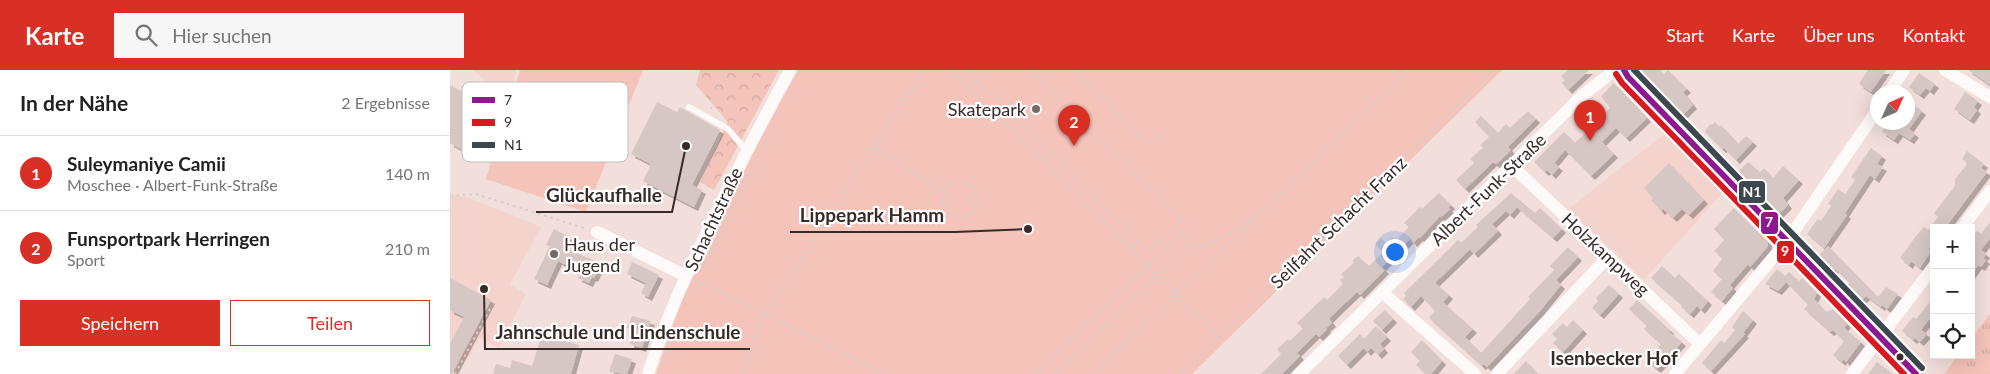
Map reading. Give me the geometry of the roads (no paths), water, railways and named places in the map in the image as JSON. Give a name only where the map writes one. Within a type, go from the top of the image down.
[{"type":"street","name":"Schachtstraße","points":[[648,374],[657,344],[686,276],[746,150],[790,70]]},
{"type":"street","name":"Albert-Funk-Straße","points":[[1299,374],[1584,94],[1614,70]]},
{"type":"street","points":[[1624,70],[1628,77],[1916,374]]},
{"type":"street","points":[[1894,85],[1904,70]]},
{"type":"street","points":[[1945,70],[1990,98]]},
{"type":"street","points":[[1675,374],[1787,241],[1870,121]]},
{"type":"street","name":"Holzkampweg","points":[[1512,166],[1700,344]]},
{"type":"street","points":[[1965,224],[1990,191]]},
{"type":"street","points":[[597,232],[686,276]]},
{"type":"street","points":[[1497,374],[1609,256]]},
{"type":"street","points":[[1852,374],[1932,269]]},
{"type":"street","points":[[1382,292],[1476,374]]},
{"type":"lane","points":[[689,107],[728,129],[746,150]]},
{"type":"place","name":"Skatepark","points":[[1036,109]]},
{"type":"place","name":"Suleymaniye Camii","points":[[1590,141]]},
{"type":"place","name":"Glückaufhalle","points":[[686,146]]},
{"type":"place","name":"Funsportpark Herringen","points":[[1074,146]]},
{"type":"place","name":"Lippepark Hamm","points":[[1028,229]]},
{"type":"place","name":"Haus der Jugend","points":[[554,254]]},
{"type":"place","name":"Jahnschule und Lindenschule","points":[[484,289]]},
{"type":"district","name":"Isenbecker Hof","points":[[1614,357]]}]
